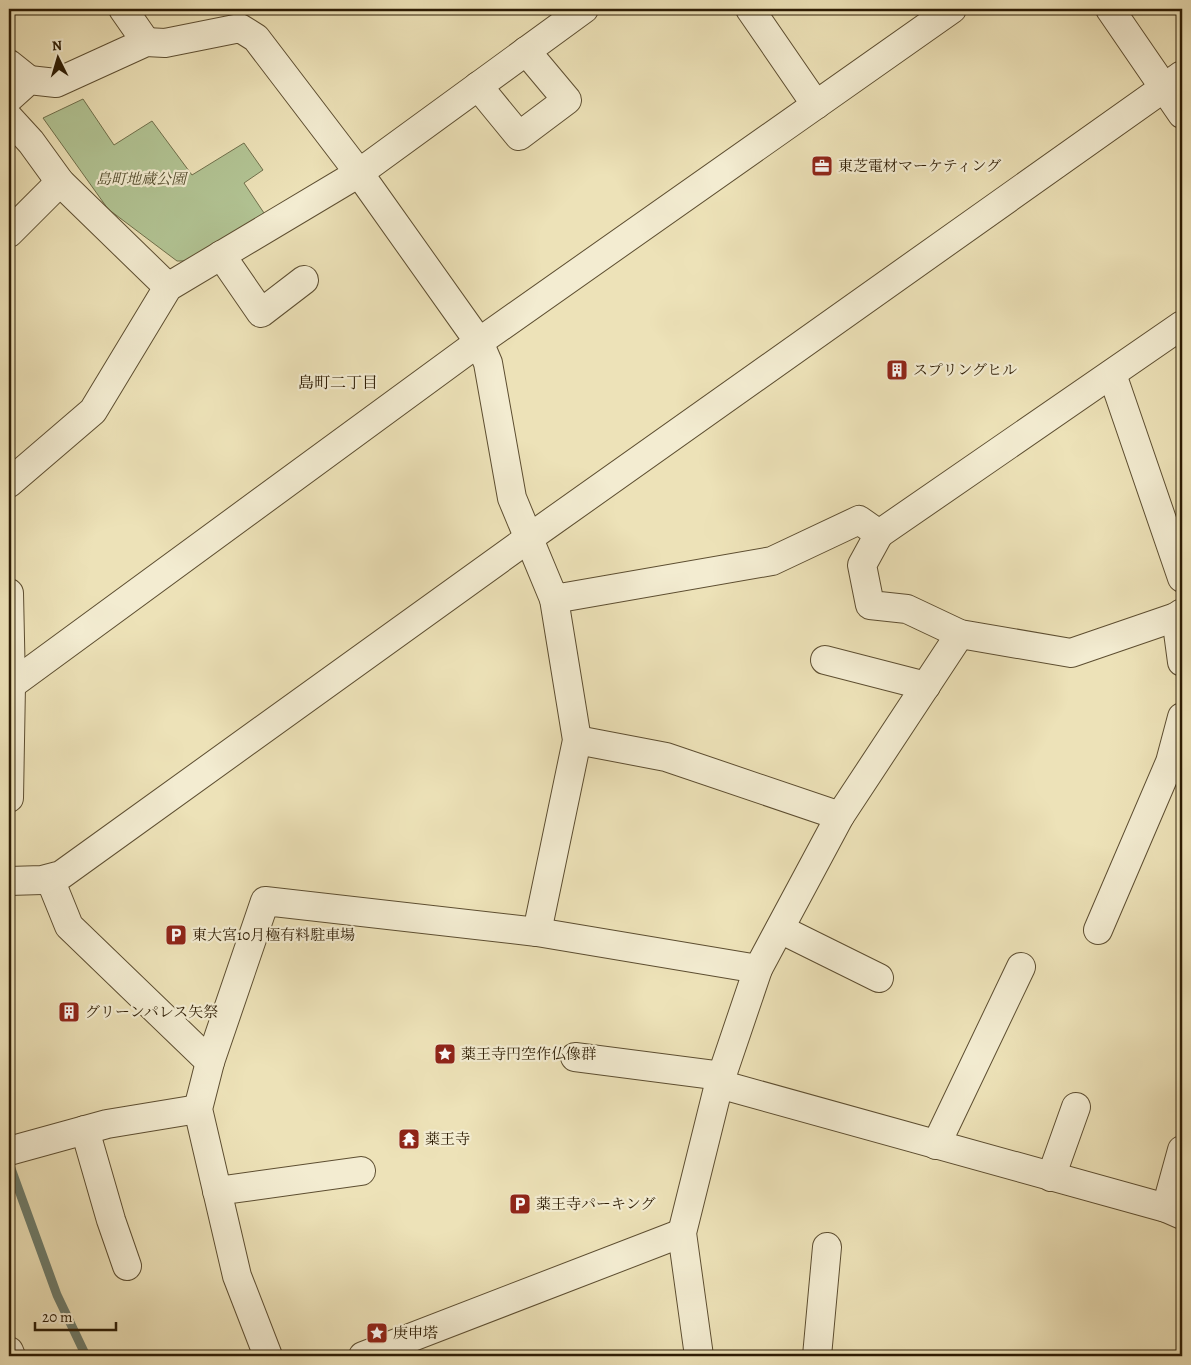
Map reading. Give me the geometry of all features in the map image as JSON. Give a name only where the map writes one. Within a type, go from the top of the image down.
[{"type":"street","points":[[123,9],[146,42]]},
{"type":"street","points":[[9,483],[93,411],[168,287],[359,173],[584,9]]},
{"type":"street","points":[[750,9],[816,105]]},
{"type":"street","points":[[11,685],[479,342],[952,9]]},
{"type":"street","points":[[1110,9],[1173,81],[1182,114]]},
{"type":"street","points":[[9,98],[19,72],[56,83],[146,42],[165,43],[241,18],[359,173],[479,342],[488,363],[512,498],[554,599],[577,740],[537,932]]},
{"type":"street","points":[[478,86],[519,136],[568,100],[526,51]]},
{"type":"street","points":[[9,881],[50,879],[61,875],[529,538],[1173,81]]},
{"type":"street","points":[[9,118],[32,142],[60,182],[168,287]]},
{"type":"street","points":[[9,233],[60,182]]},
{"type":"street","points":[[221,256],[261,313],[304,280]]},
{"type":"street","points":[[1182,324],[879,534],[862,565],[870,606],[907,608],[960,634],[1071,653],[1179,615],[1182,662]]},
{"type":"street","points":[[1112,374],[1182,578]]},
{"type":"street","points":[[554,599],[772,561],[860,520],[879,534]]},
{"type":"street","points":[[9,592],[11,685],[9,798]]},
{"type":"street","points":[[699,1356],[682,1233],[721,1080],[758,968],[840,816],[960,634]]},
{"type":"street","points":[[825,660],[926,686]]},
{"type":"street","points":[[1098,930],[1176,761],[1182,717]]},
{"type":"street","points":[[577,740],[666,757],[840,816]]},
{"type":"street","points":[[50,879],[69,926],[210,1062]]},
{"type":"street","points":[[268,1356],[237,1276],[198,1109],[210,1062],[265,901],[537,932],[758,968]]},
{"type":"street","points":[[780,929],[879,978]]},
{"type":"street","points":[[936,1145],[1021,967]]},
{"type":"street","points":[[575,1057],[721,1080],[936,1145],[1174,1212],[1182,1150]]},
{"type":"street","points":[[1051,1177],[1076,1107]]},
{"type":"street","points":[[9,1149],[108,1124],[198,1109]]},
{"type":"street","points":[[86,1130],[127,1266]]},
{"type":"street","points":[[217,1191],[361,1171]]},
{"type":"street","points":[[362,1356],[682,1233]]},
{"type":"street","points":[[817,1356],[826,1247]]},
{"type":"street","points":[[9,1352],[10,1356]]},
{"type":"green space","name":"島町地蔵公園","points":[[83,99],[114,145],[152,121],[192,175],[244,143],[263,170],[244,183],[266,216],[193,261],[177,261],[108,209],[43,118]]},
{"type":"waterway","points":[[9,1163],[57,1295],[86,1356]]},
{"type":"place","name":"東芝電材マーケティング","points":[[822,166]]},
{"type":"place","name":"スプリングヒル","points":[[897,370]]},
{"type":"place","name":"東大宮10月極有料駐車場","points":[[176,935]]},
{"type":"place","name":"グリーンパレス矢祭","points":[[69,1012]]},
{"type":"place","name":"薬王寺円空作仏像群","points":[[445,1054]]},
{"type":"place","name":"薬王寺","points":[[409,1139]]},
{"type":"place","name":"薬王寺パーキング","points":[[520,1204]]},
{"type":"place","name":"庚申塔","points":[[377,1333]]},
{"type":"district","name":"島町二丁目","points":[[338,382]]}]
